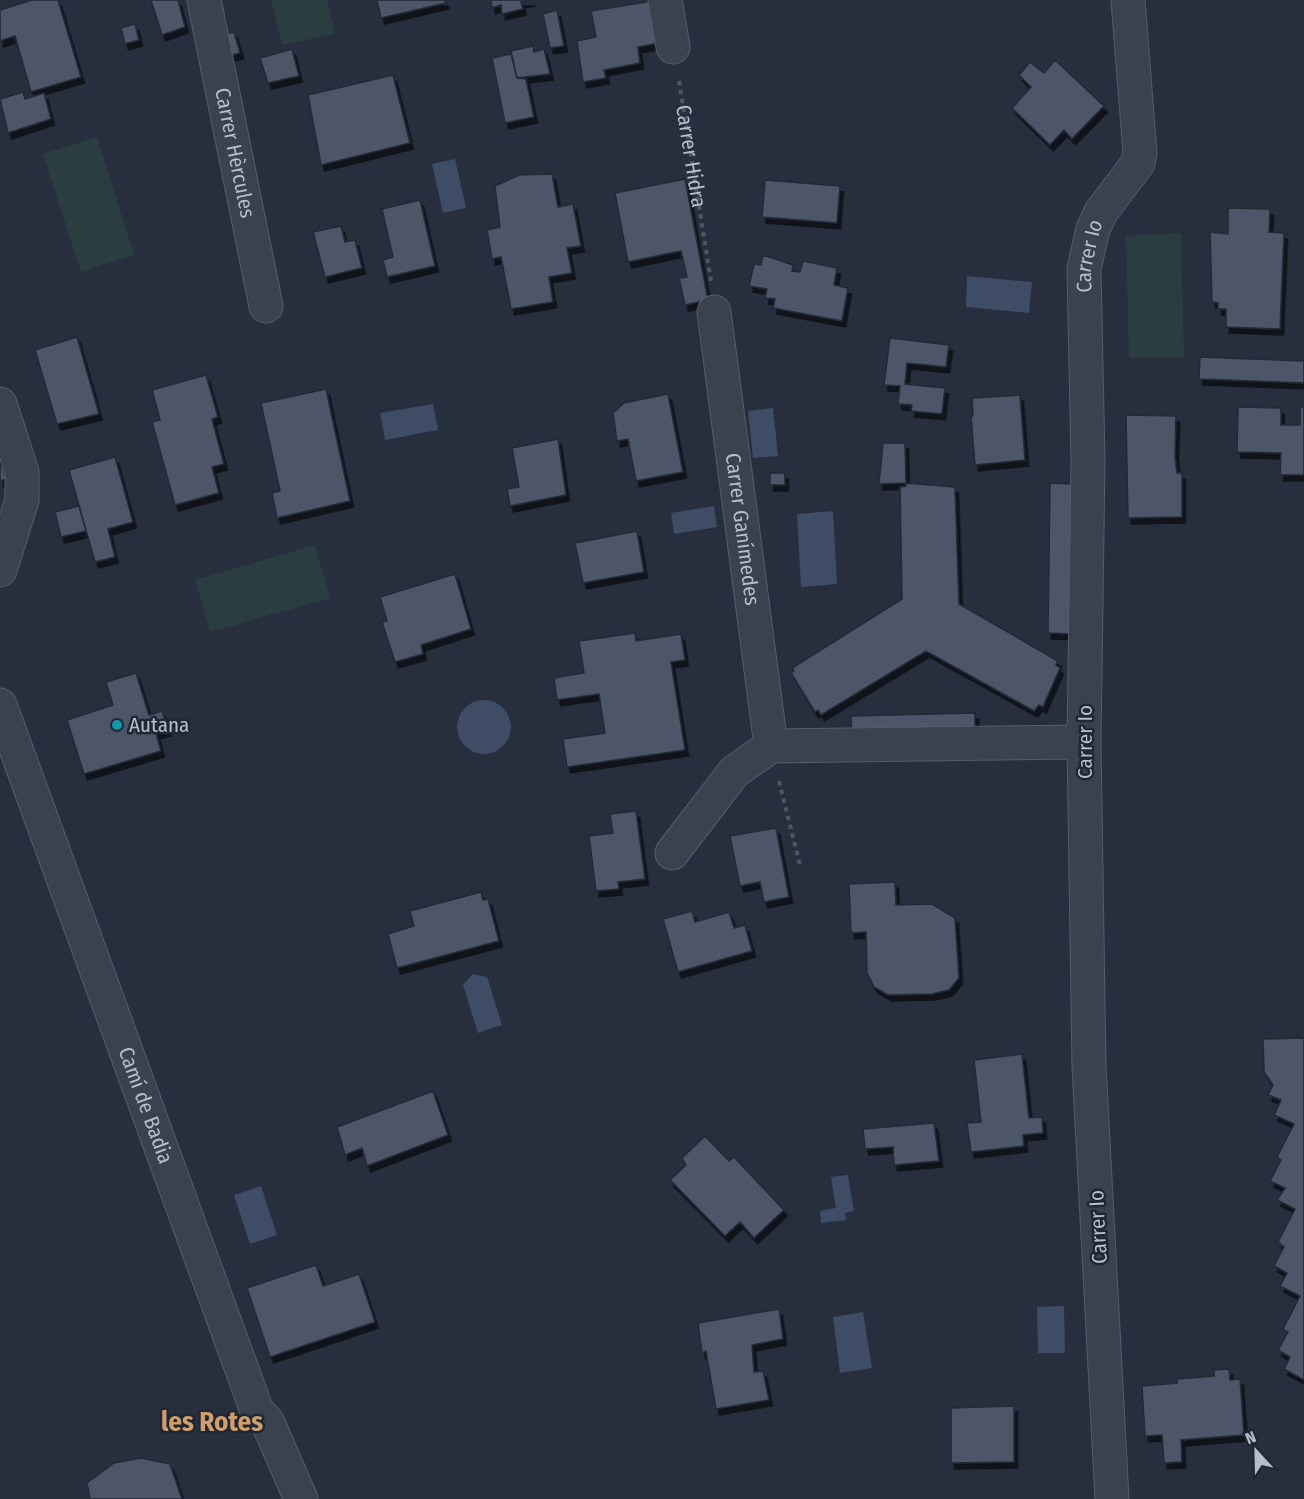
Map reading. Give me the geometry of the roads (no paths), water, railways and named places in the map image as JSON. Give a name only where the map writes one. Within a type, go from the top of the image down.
[{"type":"street","name":"Carrer Hèrcules","points":[[204,0],[266,306]]},
{"type":"street","points":[[665,0],[673,47]]},
{"type":"street","name":"Carrer Io","points":[[1112,1499],[1089,1066],[1084,742],[1088,462],[1084,269],[1093,229],[1113,192],[1138,163],[1140,153],[1128,0]]},
{"type":"street","name":"Carrer Ganímedes","points":[[714,312],[771,746]]},
{"type":"street","points":[[0,404],[22,472],[22,500],[0,570]]},
{"type":"street","name":"Camí de Badia","points":[[0,705],[257,1411],[267,1421],[301,1499]]},
{"type":"street","points":[[672,853],[734,772],[771,746],[1084,742]]},
{"type":"water","points":[[455,159],[466,208],[443,213],[432,164]]},
{"type":"water","points":[[967,276],[1032,282],[1029,313],[966,307]]},
{"type":"water","points":[[433,404],[438,430],[385,440],[380,413]]},
{"type":"water","points":[[773,408],[778,456],[753,458],[748,411]]},
{"type":"water","points":[[714,506],[717,527],[674,534],[671,513]]},
{"type":"water","points":[[833,511],[837,584],[801,587],[797,514]]},
{"type":"water","points":[[479,700],[489,700],[499,704],[507,712],[511,727],[507,742],[499,750],[489,754],[479,754],[469,750],[461,742],[457,732],[457,722],[461,712],[469,704]]},
{"type":"water","points":[[473,974],[487,977],[502,1025],[478,1033],[463,985]]},
{"type":"water","points":[[848,1175],[854,1211],[845,1213],[846,1220],[821,1223],[820,1211],[836,1208],[831,1177]]},
{"type":"water","points":[[261,1186],[277,1235],[250,1244],[234,1195]]},
{"type":"water","points":[[1064,1306],[1065,1353],[1038,1353],[1037,1307]]},
{"type":"water","points":[[863,1312],[872,1368],[840,1373],[833,1317]]},
{"type":"place","name":"Autana","points":[[117,725]]},
{"type":"district","name":"les Rotes","points":[[212,1422]]}]
